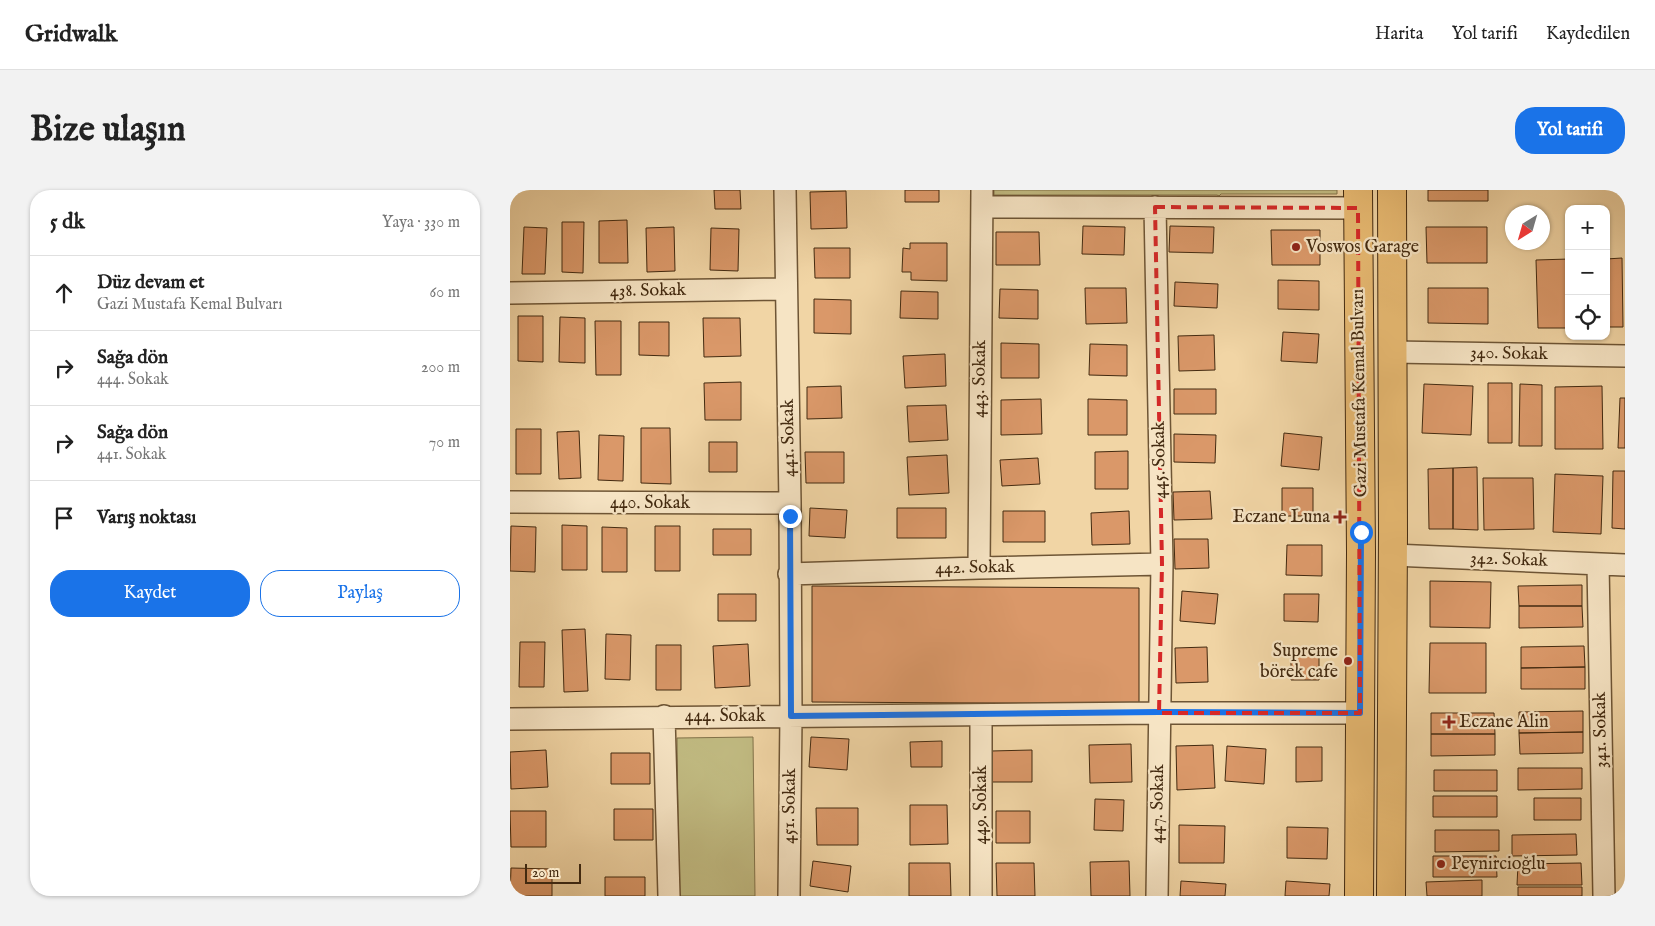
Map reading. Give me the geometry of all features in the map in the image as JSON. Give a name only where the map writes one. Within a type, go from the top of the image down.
[{"type":"main road","name":"Gazi Mustafa Kemal Bulvarı","points":[[1391,896],[1394,352],[1392,190]]},
{"type":"main road","name":"Gazi Mustafa Kemal Bulvarı","points":[[1358,199],[1361,552],[1359,896]]},
{"type":"street","name":"441. Sokak","points":[[784,190],[790,503],[791,716]]},
{"type":"street","points":[[982,198],[1155,207],[1358,199]]},
{"type":"street","name":"443. Sokak","points":[[978,568],[982,198]]},
{"type":"street","name":"445. Sokak","points":[[1155,207],[1162,564],[1159,712]]},
{"type":"street","name":"438. Sokak","points":[[510,293],[786,289]]},
{"type":"street","name":"340. Sokak","points":[[1394,352],[1625,356]]},
{"type":"street","name":"440. Sokak","points":[[510,502],[790,503]]},
{"type":"street","name":"342. Sokak","points":[[1393,555],[1625,565]]},
{"type":"street","name":"442. Sokak","points":[[789,574],[1162,564]]},
{"type":"street","name":"341. Sokak","points":[[1598,564],[1604,896]]},
{"type":"street","name":"444. Sokak","points":[[510,718],[1159,712],[1360,713]]},
{"type":"street","name":"447. Sokak","points":[[1157,896],[1159,712]]},
{"type":"street","name":"449. Sokak","points":[[981,715],[981,896]]},
{"type":"street","points":[[664,716],[668,896]]},
{"type":"street","name":"451. Sokak","points":[[789,896],[791,716]]},
{"type":"highlighted area","points":[[1155,207],[1358,208],[1360,713],[1159,713],[1162,564]]},
{"type":"shaded area","points":[[994,190],[1337,190],[1337,194],[1221,194],[1219,196],[994,195]]},
{"type":"shaded area","points":[[753,737],[755,896],[679,896],[677,738]]},
{"type":"building","points":[[714,190],[740,190],[741,209],[715,209]]},
{"type":"building","points":[[905,190],[939,190],[939,202],[905,202]]},
{"type":"building","points":[[1428,190],[1488,190],[1488,201],[1428,201]]},
{"type":"building","points":[[846,191],[847,228],[811,229],[810,192]]},
{"type":"building","points":[[627,220],[628,263],[599,263],[599,221]]},
{"type":"building","points":[[562,222],[584,222],[583,273],[562,272]]},
{"type":"building","points":[[1083,226],[1125,227],[1124,255],[1082,254]]},
{"type":"building","points":[[1170,226],[1214,227],[1213,253],[1169,252]]},
{"type":"building","points":[[524,227],[547,228],[545,274],[522,274]]},
{"type":"building","points":[[674,227],[675,271],[647,272],[646,228]]},
{"type":"building","points":[[1426,227],[1487,227],[1487,263],[1427,263]]},
{"type":"building","points":[[711,228],[739,229],[738,271],[710,270]]},
{"type":"building","name":"Voswos Garage","points":[[1271,230],[1320,230],[1320,265],[1272,265]]},
{"type":"building","points":[[996,232],[1039,232],[1040,265],[996,265]]},
{"type":"building","points":[[910,243],[947,243],[947,281],[911,280],[911,272],[902,272],[903,248],[910,249]]},
{"type":"building","points":[[814,248],[850,248],[850,278],[815,278]]},
{"type":"building","points":[[1622,258],[1623,327],[1610,327],[1610,259]]},
{"type":"building","points":[[1565,259],[1565,328],[1538,328],[1536,260]]},
{"type":"building","points":[[1278,280],[1319,281],[1319,310],[1278,309]]},
{"type":"building","points":[[1175,282],[1218,284],[1217,308],[1174,306]]},
{"type":"building","points":[[1085,288],[1126,288],[1127,323],[1086,324]]},
{"type":"building","points":[[1428,288],[1488,288],[1488,324],[1428,323]]},
{"type":"building","points":[[1000,289],[1038,290],[1038,319],[999,318]]},
{"type":"building","points":[[901,291],[938,292],[938,319],[900,318]]},
{"type":"building","points":[[814,299],[851,300],[851,334],[814,333]]},
{"type":"building","points":[[518,316],[543,316],[543,362],[518,361]]},
{"type":"building","points":[[560,317],[585,318],[585,363],[559,362]]},
{"type":"building","points":[[703,318],[740,318],[741,356],[704,357]]},
{"type":"building","points":[[595,321],[621,321],[621,375],[596,375]]},
{"type":"building","points":[[639,322],[669,322],[669,356],[639,355]]},
{"type":"building","points":[[1283,332],[1319,334],[1317,363],[1281,361]]},
{"type":"building","points":[[1214,335],[1215,370],[1179,371],[1178,336]]},
{"type":"building","points":[[1001,343],[1039,344],[1039,378],[1001,378]]},
{"type":"building","points":[[1090,344],[1127,345],[1127,376],[1089,375]]},
{"type":"building","points":[[945,354],[946,386],[905,388],[903,356]]},
{"type":"building","points":[[741,382],[741,420],[705,420],[704,383]]},
{"type":"building","points":[[1488,383],[1512,383],[1512,443],[1488,443]]},
{"type":"building","points":[[1424,384],[1473,386],[1471,435],[1422,433]]},
{"type":"building","points":[[1520,384],[1542,385],[1542,446],[1519,446]]},
{"type":"building","points":[[841,386],[842,418],[807,419],[807,387]]},
{"type":"building","points":[[1602,386],[1603,449],[1555,449],[1555,387]]},
{"type":"building","points":[[1174,389],[1216,389],[1216,414],[1174,414]]},
{"type":"building","points":[[1620,398],[1625,398],[1625,448],[1618,448]]},
{"type":"building","points":[[1041,399],[1042,434],[1001,435],[1001,400]]},
{"type":"building","points":[[1088,399],[1127,400],[1127,435],[1088,435]]},
{"type":"building","points":[[946,405],[948,440],[909,442],[907,406]]},
{"type":"building","points":[[641,428],[670,428],[671,484],[641,483]]},
{"type":"building","points":[[516,429],[541,429],[541,474],[516,474]]},
{"type":"building","points":[[579,431],[581,478],[559,479],[557,432]]},
{"type":"building","points":[[1284,433],[1322,437],[1319,470],[1281,466]]},
{"type":"building","points":[[1174,434],[1216,435],[1215,463],[1174,462]]},
{"type":"building","points":[[599,435],[624,436],[623,481],[598,480]]},
{"type":"building","points":[[709,442],[737,442],[737,472],[709,472]]},
{"type":"building","points":[[1128,451],[1128,489],[1095,489],[1095,452]]},
{"type":"building","points":[[805,452],[844,452],[844,483],[806,483]]},
{"type":"building","points":[[947,455],[949,493],[909,495],[907,457]]},
{"type":"building","points":[[1038,458],[1040,484],[1002,486],[1000,460]]},
{"type":"building","points":[[1477,467],[1478,530],[1453,529],[1453,468]]},
{"type":"building","points":[[1453,468],[1453,529],[1429,529],[1428,469]]},
{"type":"building","points":[[1613,471],[1625,471],[1625,529],[1612,528]]},
{"type":"building","points":[[1555,474],[1603,476],[1601,534],[1553,532]]},
{"type":"building","points":[[1483,478],[1533,478],[1534,529],[1484,530]]},
{"type":"building","points":[[1282,488],[1313,488],[1313,516],[1282,516]]},
{"type":"building","points":[[1210,491],[1212,519],[1174,520],[1173,492]]},
{"type":"building","points":[[810,508],[847,510],[845,538],[809,536]]},
{"type":"building","points":[[897,508],[946,508],[946,538],[897,538]]},
{"type":"building","points":[[1003,511],[1045,511],[1045,542],[1003,542]]},
{"type":"building","points":[[1129,511],[1130,544],[1092,545],[1091,513]]},
{"type":"building","points":[[562,525],[587,526],[587,570],[562,570]]},
{"type":"building","points":[[511,526],[536,527],[535,572],[510,571]]},
{"type":"building","points":[[655,526],[680,526],[680,571],[655,571]]},
{"type":"building","points":[[602,527],[627,528],[627,572],[602,572]]},
{"type":"building","points":[[713,529],[751,529],[751,555],[713,555]]},
{"type":"building","points":[[1174,539],[1208,539],[1209,568],[1175,569]]},
{"type":"building","points":[[1287,545],[1322,545],[1322,576],[1286,575]]},
{"type":"building","points":[[1430,581],[1491,582],[1490,628],[1430,627]]},
{"type":"building","points":[[1582,585],[1582,606],[1519,606],[1518,586]]},
{"type":"building","points":[[812,586],[1139,588],[1139,704],[812,702]]},
{"type":"building","points":[[1182,591],[1218,594],[1215,624],[1180,621]]},
{"type":"building","points":[[718,594],[756,594],[756,621],[718,621]]},
{"type":"building","points":[[1284,594],[1319,594],[1318,622],[1284,621]]},
{"type":"building","points":[[1519,606],[1582,606],[1583,627],[1519,628]]},
{"type":"building","points":[[585,629],[588,691],[564,692],[562,630]]},
{"type":"building","points":[[606,634],[631,635],[630,680],[605,679]]},
{"type":"building","points":[[520,642],[545,642],[544,687],[519,687]]},
{"type":"building","points":[[1430,643],[1486,643],[1486,693],[1429,693]]},
{"type":"building","points":[[748,644],[750,686],[715,688],[713,646]]},
{"type":"building","points":[[656,645],[681,645],[681,690],[656,690]]},
{"type":"building","points":[[1584,646],[1585,667],[1521,668],[1521,647]]},
{"type":"building","points":[[1207,647],[1208,682],[1176,683],[1175,648]]},
{"type":"building","points":[[1291,648],[1319,648],[1319,680],[1291,680]]},
{"type":"building","points":[[1585,667],[1585,689],[1521,689],[1521,668]]},
{"type":"building","points":[[1583,711],[1583,732],[1519,733],[1519,712]]},
{"type":"building","points":[[1431,713],[1494,713],[1495,734],[1431,734]]},
{"type":"building","points":[[1583,732],[1583,753],[1520,754],[1519,733]]},
{"type":"building","points":[[1431,734],[1495,734],[1495,755],[1431,756]]},
{"type":"building","points":[[811,737],[849,739],[847,770],[809,767]]},
{"type":"building","points":[[942,741],[942,767],[911,767],[910,742]]},
{"type":"building","points":[[1131,744],[1132,782],[1090,783],[1089,745]]},
{"type":"building","points":[[1213,745],[1215,788],[1177,790],[1176,746]]},
{"type":"building","points":[[1227,746],[1266,749],[1264,784],[1225,781]]},
{"type":"building","points":[[1296,747],[1322,747],[1322,781],[1296,782]]},
{"type":"building","points":[[546,750],[548,787],[511,789],[510,752]]},
{"type":"building","points":[[1032,750],[1032,782],[991,782],[991,751]]},
{"type":"building","points":[[611,753],[650,753],[650,784],[611,784]]},
{"type":"building","points":[[1518,768],[1582,768],[1582,789],[1518,790]]},
{"type":"building","points":[[1434,770],[1497,770],[1497,791],[1434,791]]},
{"type":"building","points":[[1433,796],[1497,796],[1497,817],[1433,817]]},
{"type":"building","points":[[1534,798],[1581,798],[1581,820],[1534,820]]},
{"type":"building","points":[[1095,799],[1124,800],[1123,831],[1094,830]]},
{"type":"building","points":[[910,805],[947,805],[948,844],[910,845]]},
{"type":"building","points":[[816,808],[858,808],[858,845],[817,845]]},
{"type":"building","points":[[614,809],[653,809],[653,840],[614,840]]},
{"type":"building","points":[[510,811],[546,811],[546,847],[511,847]]},
{"type":"building","points":[[996,811],[1030,811],[1030,843],[996,843]]},
{"type":"building","points":[[1179,825],[1225,826],[1224,863],[1179,863]]},
{"type":"building","points":[[1287,827],[1328,828],[1327,859],[1287,858]]},
{"type":"building","points":[[1435,830],[1499,830],[1499,851],[1435,852]]},
{"type":"building","points":[[1576,834],[1577,855],[1512,856],[1512,835]]},
{"type":"building","points":[[1433,856],[1496,856],[1497,877],[1433,877]]},
{"type":"building","points":[[813,861],[851,866],[848,892],[810,886]]},
{"type":"building","points":[[1129,861],[1130,896],[1091,896],[1090,862]]},
{"type":"building","points":[[909,863],[950,863],[951,896],[909,896]]},
{"type":"building","points":[[996,863],[1034,863],[1035,896],[997,896]]},
{"type":"building","points":[[1581,863],[1582,885],[1517,885],[1518,864]]},
{"type":"building","points":[[511,868],[552,869],[552,896],[510,896]]},
{"type":"building","points":[[605,877],[645,877],[645,896],[605,896]]},
{"type":"building","points":[[1482,880],[1482,896],[1427,896],[1426,882]]},
{"type":"building","points":[[1181,881],[1226,884],[1225,896],[1180,896]]},
{"type":"building","points":[[1286,881],[1330,884],[1329,896],[1285,896]]},
{"type":"building","points":[[1518,887],[1582,887],[1582,896],[1518,896]]},
{"type":"place","name":"Voswos Garage","points":[[1296,247]]},
{"type":"place","name":"Eczane Luna","points":[[1340,517]]},
{"type":"place","name":"Supreme börek cafe","points":[[1348,661]]},
{"type":"place","name":"Eczane Alin","points":[[1449,722]]},
{"type":"place","name":"Peynircioğlu","points":[[1441,864]]},
{"type":"route","points":[[790,516],[791,716],[1159,712],[1360,713],[1361,532]]}]
